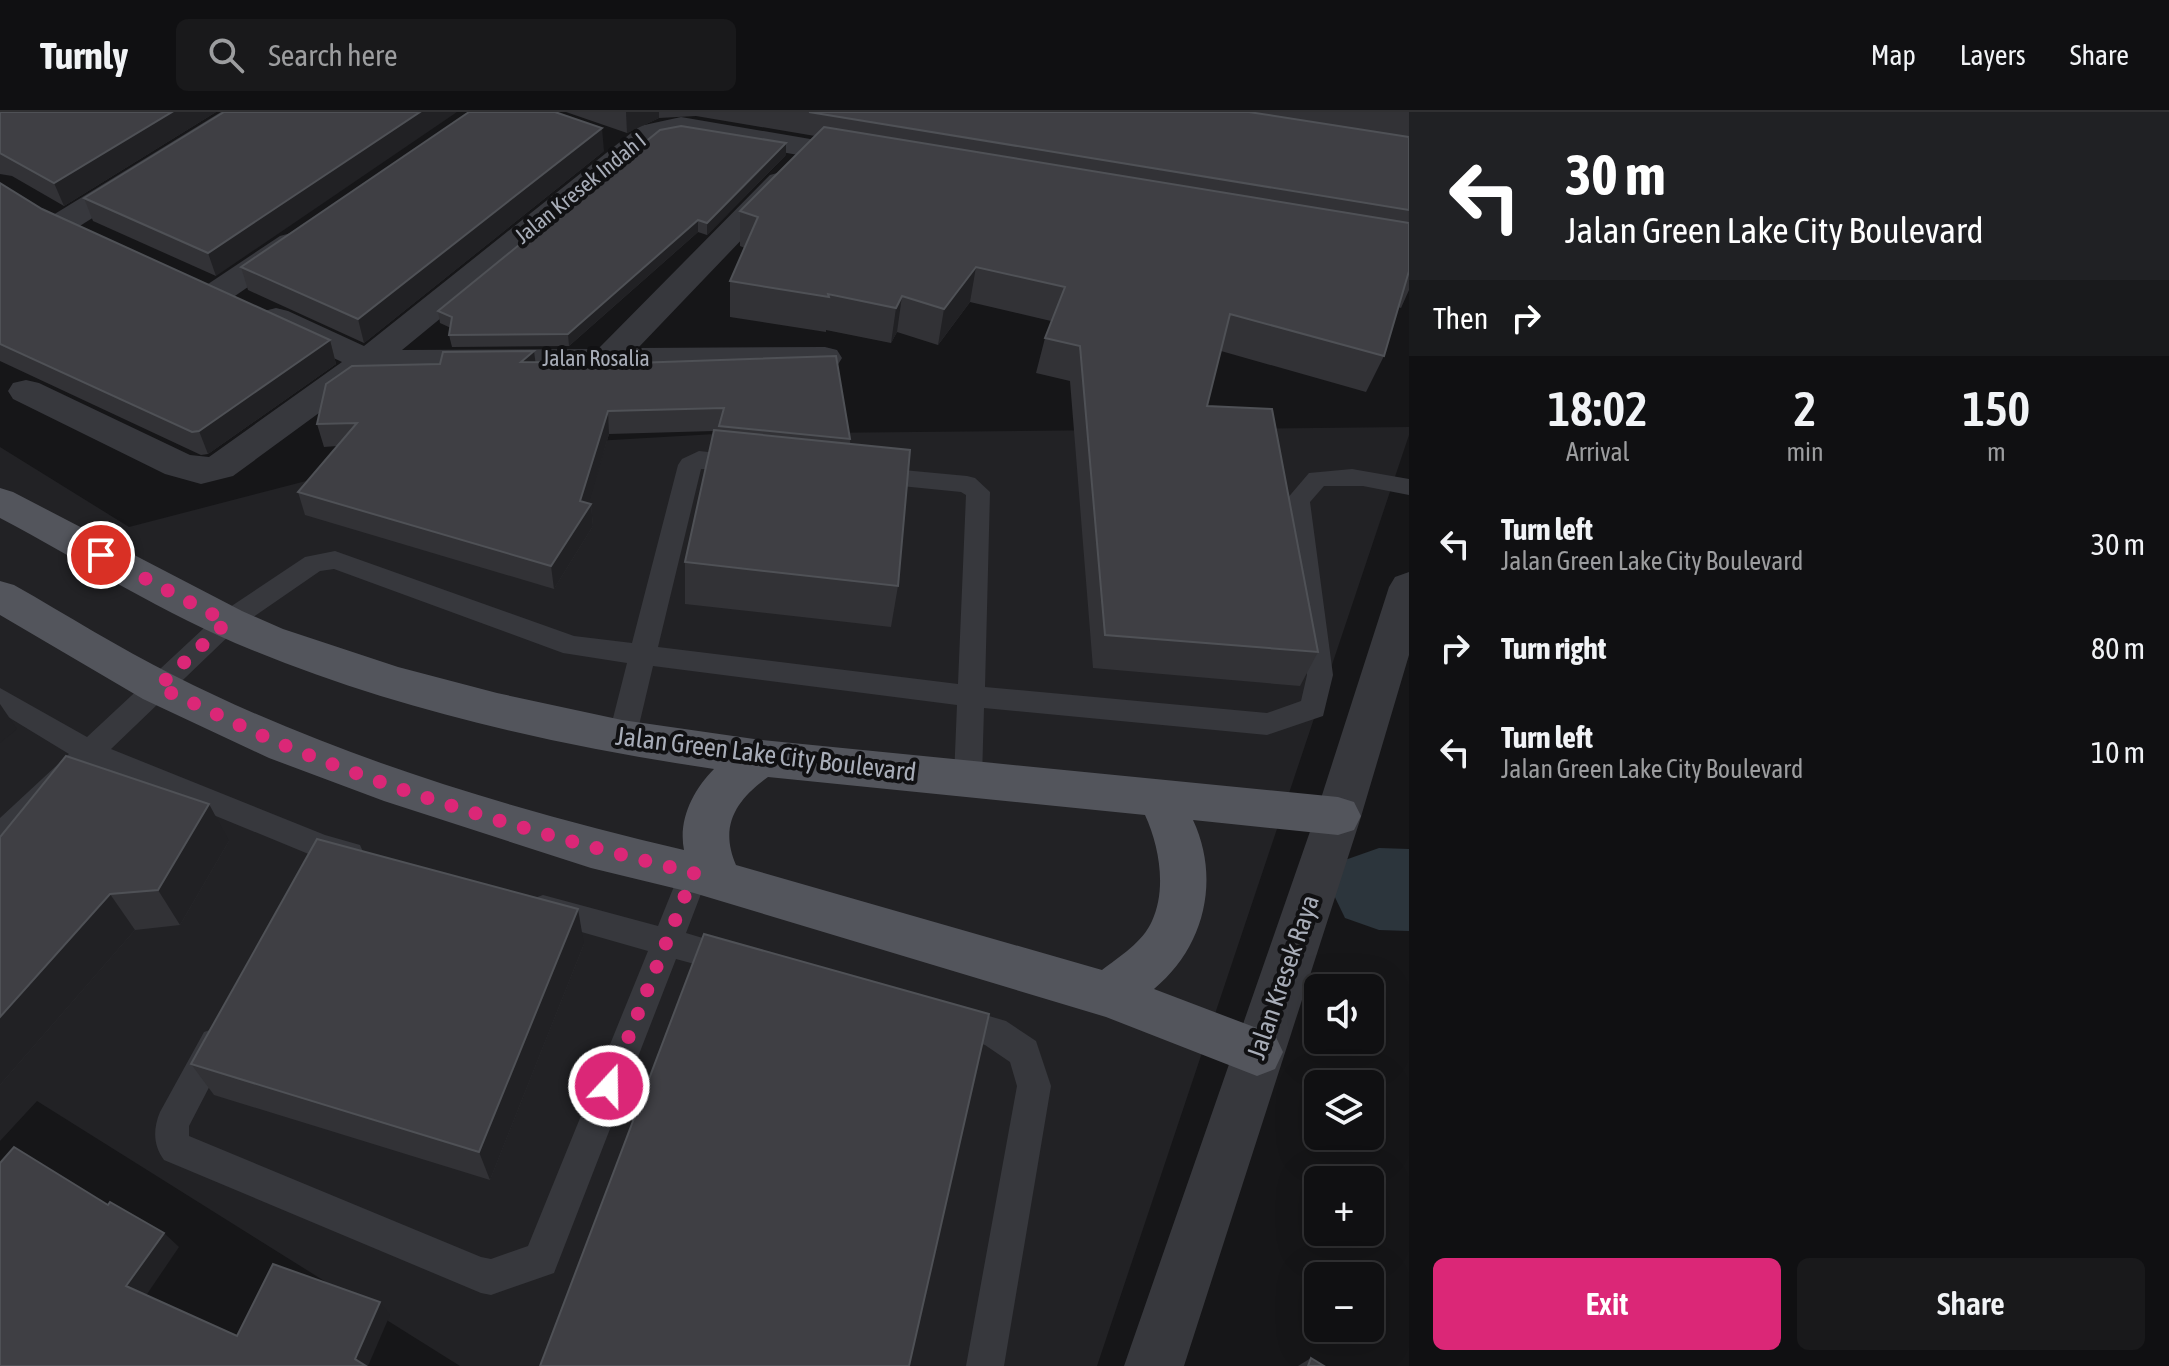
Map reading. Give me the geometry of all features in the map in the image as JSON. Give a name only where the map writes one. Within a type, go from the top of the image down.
[{"type":"main road","name":"Jalan Green Lake City Boulevard","points":[[0,501],[227,622],[268,640],[396,683],[497,710],[622,738],[761,758],[1338,816]]},
{"type":"main road","points":[[0,596],[158,687],[285,745],[400,788],[591,848],[707,877],[1109,995],[1257,1052]]},
{"type":"main road","points":[[707,877],[709,810],[729,779],[761,758]]},
{"type":"main road","points":[[1109,995],[1150,962],[1175,930],[1184,883],[1177,835],[1159,796]]},
{"type":"street","points":[[32,205],[78,229],[241,112]]},
{"type":"street","name":"Jalan Kresek Indah I","points":[[26,391],[178,465],[201,471],[220,467],[367,361],[650,132],[681,126],[887,161]]},
{"type":"street","points":[[600,137],[630,147]]},
{"type":"street","points":[[609,358],[813,148]]},
{"type":"street","points":[[312,228],[206,285],[367,361]]},
{"type":"street","name":"Jalan Rosalia","points":[[367,361],[825,358]]},
{"type":"street","name":"Jalan Kresek Raya","points":[[1154,1366],[1338,816],[1409,587]]},
{"type":"lane","points":[[622,738],[692,462],[706,459],[767,465]]},
{"type":"lane","points":[[844,472],[967,484],[977,488],[968,778]]},
{"type":"lane","points":[[0,837],[227,622],[314,563],[335,560],[572,646],[972,696],[1267,724],[1313,708],[1320,675],[1298,500],[1317,479],[1341,476],[1384,480],[1409,487]]},
{"type":"lane","points":[[0,699],[89,752],[314,860],[381,863]]},
{"type":"lane","points":[[232,1013],[172,1124],[172,1143],[176,1148],[491,1277],[541,1260],[665,942],[707,877]]},
{"type":"lane","points":[[516,900],[770,970]]},
{"type":"lane","points":[[919,1011],[994,1032],[1024,1052],[1034,1086],[985,1366]]},
{"type":"shaded area","points":[[1409,427],[1409,435],[1097,1366],[460,1366],[37,1101],[0,1141],[0,447],[129,527],[422,451],[715,434]]},
{"type":"building","points":[[0,112],[172,112],[54,183],[0,153]]},
{"type":"building","points":[[224,112],[420,112],[208,253],[84,198]]},
{"type":"building","points":[[469,112],[555,112],[602,128],[358,319],[241,267]]},
{"type":"building","points":[[809,112],[1249,112],[1409,137],[1409,210]]},
{"type":"building","points":[[681,126],[786,143],[707,223],[698,220],[568,334],[449,335],[452,317],[438,311],[660,130]]},
{"type":"building","points":[[824,127],[1409,223],[1409,271],[1384,356],[1230,314],[1207,406],[1272,409],[1318,652],[1105,635],[1080,346],[1045,338],[1065,287],[976,267],[944,309],[902,296],[896,308],[828,294],[829,297],[730,281],[758,217],[740,211]]},
{"type":"building","points":[[0,183],[42,209],[330,340],[199,431],[192,432],[0,344]]},
{"type":"building","points":[[534,351],[521,362],[634,363],[836,356],[850,439],[719,426],[724,408],[608,411],[580,501],[591,504],[551,566],[298,492],[357,423],[317,424],[326,384],[352,366],[440,364],[443,352]]},
{"type":"building","points":[[714,430],[910,450],[898,586],[685,562]]},
{"type":"building","points":[[66,756],[209,804],[158,890],[110,894],[0,1017],[0,837]]},
{"type":"building","points":[[317,839],[578,909],[479,1152],[191,1064]]},
{"type":"building","points":[[704,934],[989,1014],[909,1366],[540,1366]]},
{"type":"building","points":[[14,1147],[108,1205],[110,1202],[164,1233],[126,1286],[237,1336],[273,1264],[380,1302],[355,1359],[366,1366],[0,1366],[0,1163]]},
{"type":"building","points":[[1311,1358],[1324,1366],[1308,1366]]},
{"type":"waterway","points":[[1379,889],[1409,890]]},
{"type":"route","points":[[101,555],[227,622],[158,687],[285,745],[400,788],[591,848],[694,873],[609,1086]]}]
